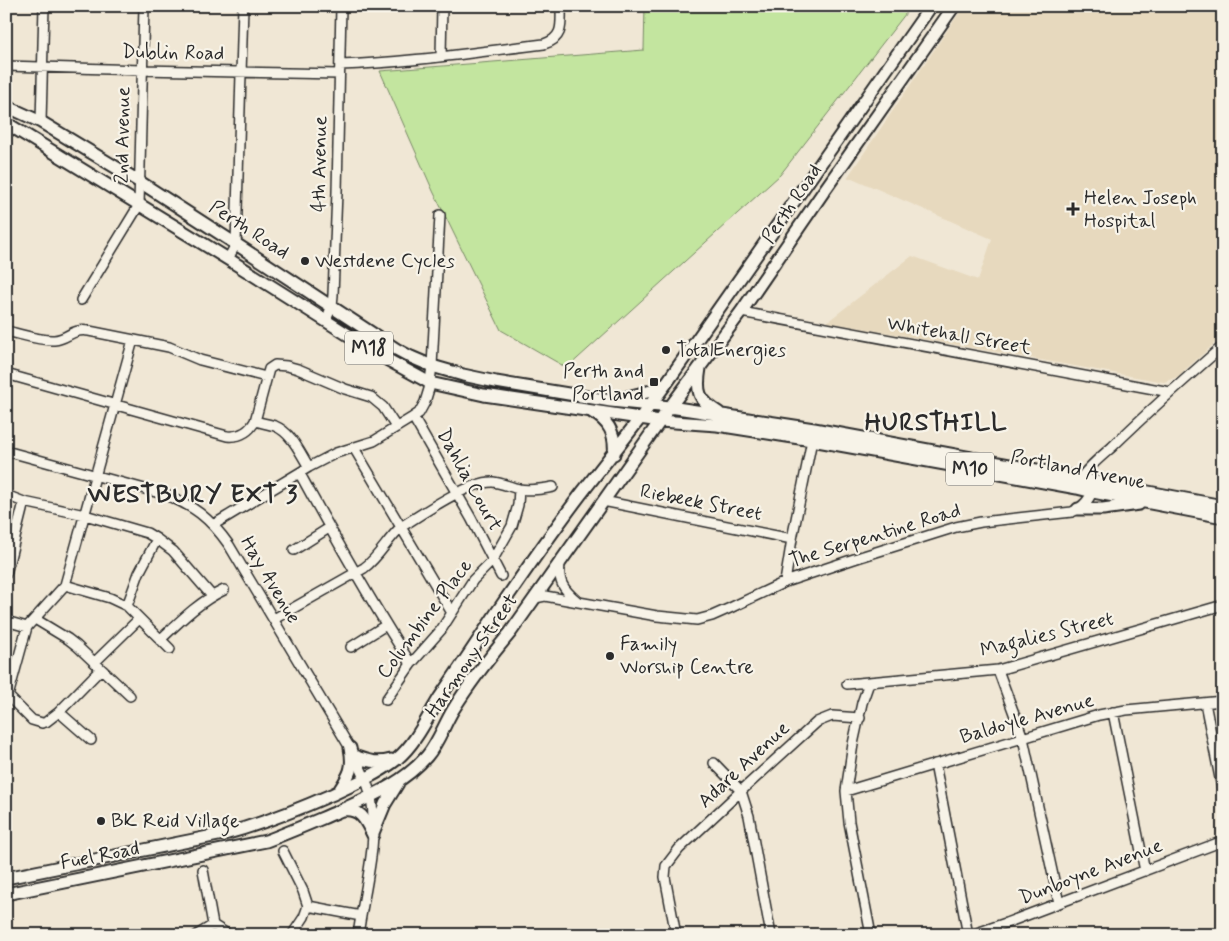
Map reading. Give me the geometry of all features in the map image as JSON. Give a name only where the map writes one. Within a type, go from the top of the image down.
[{"type":"main road","name":"Perth Road","points":[[642,418],[931,6]]},
{"type":"main road","name":"Perth Road","points":[[6,106],[40,122],[140,182],[411,357],[432,366],[496,382],[612,401],[670,407],[741,312],[954,6]]},
{"type":"main road","name":"Perth Road","points":[[6,123],[388,360],[430,383],[484,395],[660,421]]},
{"type":"main road","points":[[700,366],[698,382],[700,396],[707,404],[723,415]]},
{"type":"main road","points":[[612,401],[651,391],[668,382]]},
{"type":"main road","name":"Portland Avenue","points":[[670,407],[723,415],[813,435],[1078,483],[1145,502],[1223,517]]},
{"type":"main road","name":"Harmony Street","points":[[371,797],[401,780],[431,751],[465,691],[510,633],[670,407]]},
{"type":"main road","points":[[589,411],[599,416],[608,426],[614,441],[614,454]]},
{"type":"main road","name":"Harmony Street","points":[[366,778],[399,757],[420,732],[441,696],[542,546],[642,418]]},
{"type":"main road","name":"Portland Avenue","points":[[660,421],[813,435]]},
{"type":"main road","name":"Portland Avenue","points":[[1094,487],[1223,506]]},
{"type":"main road","points":[[1078,509],[1104,509],[1145,502]]},
{"type":"main road","points":[[339,791],[352,767],[352,752],[368,761],[378,763],[399,757]]},
{"type":"main road","name":"Fuel Road","points":[[6,878],[228,833],[289,813],[366,778]]},
{"type":"main road","points":[[373,834],[388,798],[401,780]]},
{"type":"main road","name":"Fuel Road","points":[[6,894],[255,844],[277,837],[371,797]]},
{"type":"main road","points":[[339,811],[350,809],[358,812],[373,834]]},
{"type":"street","points":[[40,122],[44,6]]},
{"type":"street","name":"2nd Avenue","points":[[139,205],[144,6]]},
{"type":"street","points":[[228,259],[236,244],[243,6]]},
{"type":"street","name":"4th Avenue","points":[[326,320],[332,306],[337,192],[341,6]]},
{"type":"street","points":[[441,56],[442,6]]},
{"type":"street","name":"Dublin Road","points":[[6,66],[241,72],[339,69],[544,44],[560,32],[562,6]]},
{"type":"street","points":[[81,300],[139,205]]},
{"type":"street","points":[[213,524],[336,453],[374,441],[418,413],[425,402],[432,366],[440,215]]},
{"type":"street","name":"Whitehall Street","points":[[741,312],[1170,392]]},
{"type":"street","points":[[6,331],[55,340],[65,338],[75,331],[83,330],[170,347],[200,360],[266,378]]},
{"type":"street","points":[[133,340],[65,585],[28,627],[7,697],[32,720],[42,723],[46,722],[59,712],[139,619]]},
{"type":"street","points":[[1078,483],[1170,392],[1223,346]]},
{"type":"street","points":[[6,374],[227,436],[237,435],[252,428],[269,369],[281,365],[298,369],[345,389],[371,396],[384,407],[396,427]]},
{"type":"street","name":"Dahlia Court","points":[[413,417],[471,518],[492,561]]},
{"type":"street","points":[[255,421],[276,427],[286,433],[309,468]]},
{"type":"street","points":[[786,582],[792,539],[813,435]]},
{"type":"street","points":[[354,448],[452,613]]},
{"type":"street","name":"Hay Avenue","points":[[6,451],[175,498],[192,507],[213,524],[229,545],[352,752],[366,778],[371,797]]},
{"type":"street","points":[[300,474],[355,573],[411,664]]},
{"type":"street","points":[[274,619],[364,568],[374,560],[401,528],[457,493],[488,482],[519,489],[537,490],[554,487]]},
{"type":"street","points":[[1078,509],[1083,506],[1094,487]]},
{"type":"street","name":"Columbine Place","points":[[386,700],[411,664],[436,637],[473,580],[492,561],[512,526],[518,505],[519,489]]},
{"type":"street","points":[[6,495],[24,502],[85,515],[147,533],[173,551],[212,596]]},
{"type":"street","points":[[6,574],[24,502]]},
{"type":"street","name":"Riebeek Street","points":[[603,502],[792,539]]},
{"type":"street","name":"The Serpentine Road","points":[[535,598],[545,596],[690,620],[705,618],[786,582],[956,527],[981,522],[1072,512],[1078,509]]},
{"type":"street","points":[[294,550],[329,528]]},
{"type":"street","points":[[127,606],[138,573],[157,539]]},
{"type":"street","name":"Columbine Place","points":[[492,561],[501,576]]},
{"type":"street","points":[[560,562],[559,572],[563,586],[578,601]]},
{"type":"street","points":[[65,585],[110,598],[127,606],[170,649]]},
{"type":"street","points":[[160,640],[185,617],[212,596],[224,590]]},
{"type":"street","name":"Magalies Street","points":[[847,684],[998,670],[1223,605]]},
{"type":"street","points":[[35,619],[68,639],[130,696]]},
{"type":"street","points":[[6,621],[28,627]]},
{"type":"street","points":[[352,647],[386,625]]},
{"type":"street","points":[[998,670],[1023,738],[1059,904]]},
{"type":"street","points":[[868,683],[853,744],[846,791],[849,822],[871,935]]},
{"type":"street","name":"Baldoyle Avenue","points":[[846,791],[1090,717],[1113,712],[1223,701]]},
{"type":"street","points":[[1205,703],[1223,793]]},
{"type":"street","points":[[59,712],[91,740]]},
{"type":"street","points":[[1113,712],[1145,871]]},
{"type":"street","name":"Adare Avenue","points":[[676,935],[665,877],[666,866],[680,849],[817,722],[832,716],[860,718]]},
{"type":"street","points":[[714,763],[741,791],[749,816],[771,935]]},
{"type":"street","points":[[935,764],[970,935]]},
{"type":"street","points":[[358,935],[373,834],[371,797]]},
{"type":"street","name":"Dunboyne Avenue","points":[[970,935],[1006,924],[1223,841]]},
{"type":"street","points":[[283,851],[308,906],[292,935]]},
{"type":"street","points":[[203,870],[213,925],[229,935]]},
{"type":"street","points":[[308,906],[361,916]]},
{"type":"street","points":[[196,934],[213,925]]},
{"type":"shaded area","name":"Helen Joseph Hospital","points":[[964,6],[1223,6],[1223,336],[1177,377],[1164,382],[827,322],[912,256],[978,280],[992,239],[852,178],[847,178]]},
{"type":"green space","points":[[645,6],[908,6],[906,13],[780,175],[567,368],[501,330],[433,191],[380,71],[644,50]]},
{"type":"place","name":"Helen Joseph Hospital","points":[[1073,209]]},
{"type":"place","name":"Westdene Cycles","points":[[305,261]]},
{"type":"place","name":"TotalEnergies","points":[[666,350]]},
{"type":"place","name":"Perth and Portland","points":[[654,382]]},
{"type":"place","name":"Family Worship Centre","points":[[610,656]]},
{"type":"place","name":"BK Reid Village","points":[[101,821]]},
{"type":"district","name":"HURSTHILL","points":[[936,423]]},
{"type":"district","name":"WESTBURY EXT 3","points":[[193,495]]}]
